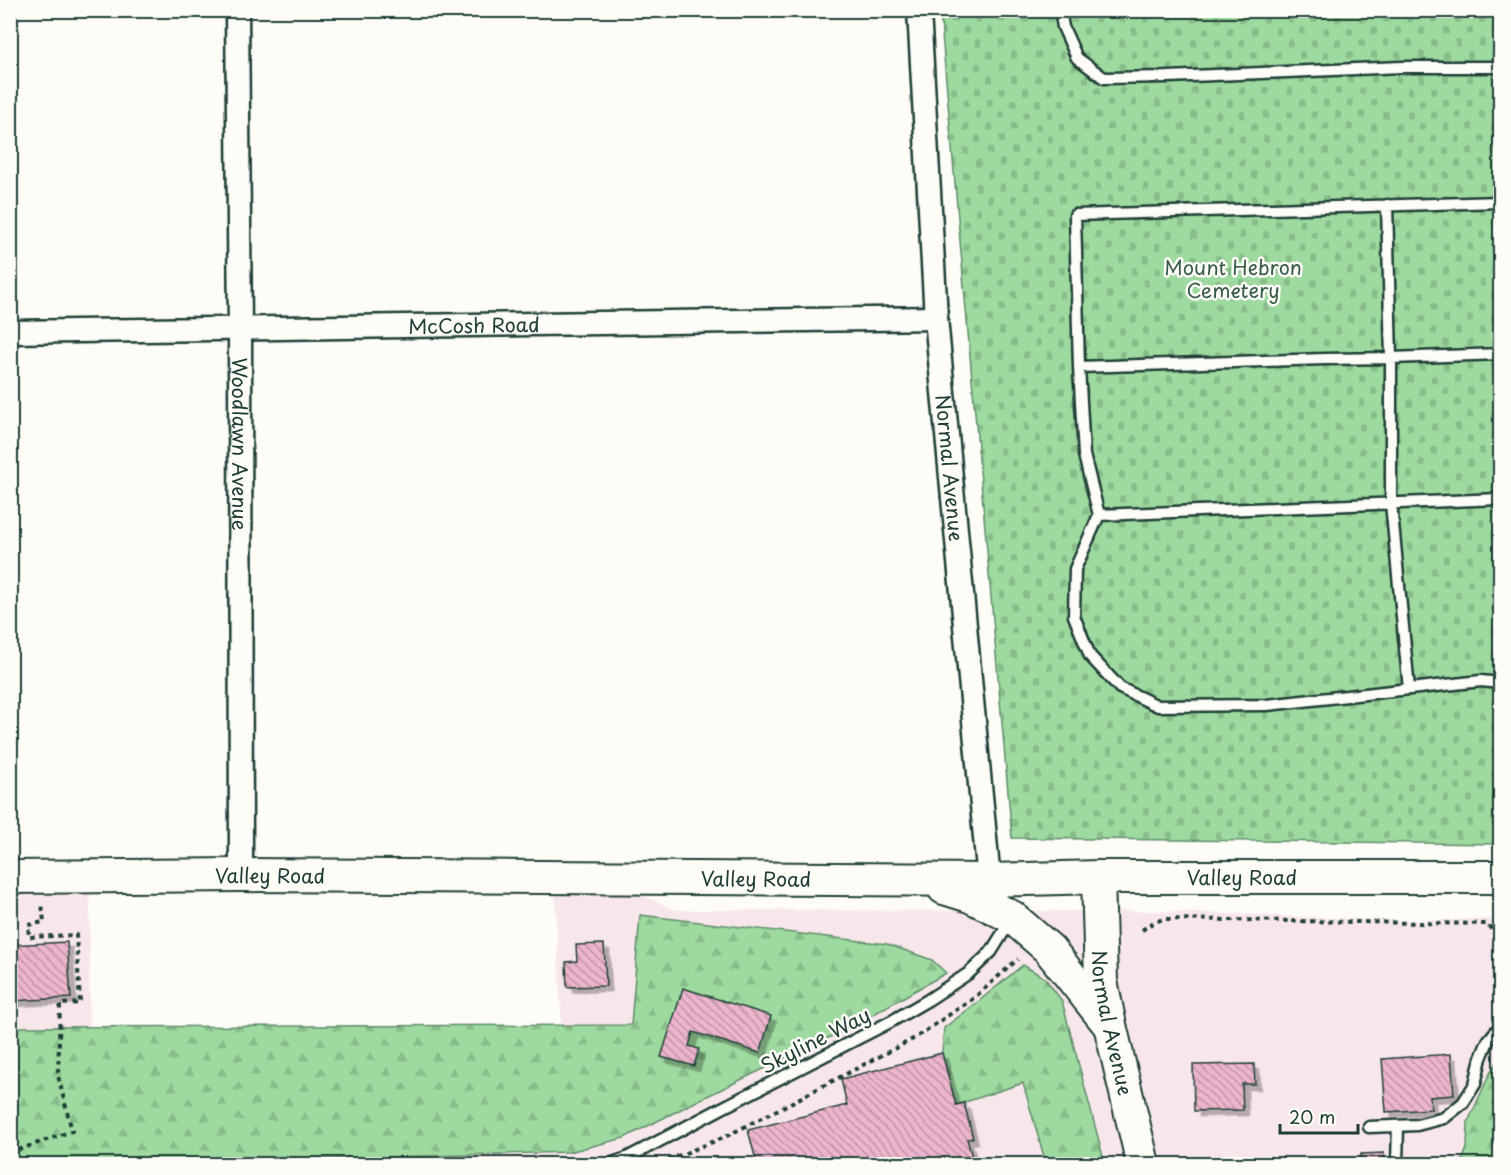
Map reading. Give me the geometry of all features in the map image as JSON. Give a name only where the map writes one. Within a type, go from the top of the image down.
[{"type":"main road","name":"Valley Road","points":[[26,877],[241,875],[989,880],[1098,877],[1500,877]]},
{"type":"main road","name":"Normal Avenue","points":[[1098,877],[1101,981],[1143,1164]]},
{"type":"main road","points":[[917,879],[970,896],[1012,917],[1049,949],[1110,1025]]},
{"type":"street","name":"Woodlawn Avenue","points":[[237,10],[241,875]]},
{"type":"street","name":"Normal Avenue","points":[[919,10],[936,318],[989,880],[996,896],[1012,917]]},
{"type":"street","name":"McCosh Road","points":[[10,332],[936,318]]},
{"type":"lane","points":[[1060,10],[1063,27],[1077,58],[1104,78],[1402,67],[1500,67]]},
{"type":"lane","points":[[1500,202],[1075,216],[1084,455],[1099,516],[1075,569],[1074,616],[1090,656],[1120,688],[1158,706],[1268,705],[1481,681],[1500,683]]},
{"type":"lane","points":[[1387,205],[1391,358],[1391,503],[1409,689]]},
{"type":"lane","points":[[1079,367],[1500,354]]},
{"type":"lane","points":[[1099,516],[1500,499]]},
{"type":"lane","name":"Skyline Way","points":[[609,1164],[627,1158],[890,1022],[928,1000],[969,972],[991,952],[1012,917]]},
{"type":"lane","points":[[1369,1128],[1417,1125],[1444,1118],[1463,1103],[1475,1084],[1488,1041],[1500,1026]]},
{"type":"lane","points":[[1397,1164],[1398,1125]]},
{"type":"path","points":[[10,1153],[72,1131],[58,1076],[60,1004],[80,1003],[76,935],[29,937],[28,925],[44,922],[26,877]]},
{"type":"path","points":[[1142,930],[1164,919],[1488,924],[1500,943]]},
{"type":"path","points":[[665,1161],[725,1137],[915,1038],[974,998],[1018,959]]},
{"type":"shaded area","points":[[620,890],[646,897],[677,910],[1155,911],[1402,921],[1500,919],[1500,1164],[11,1164],[10,895],[90,894],[89,1097],[565,1095],[555,893]]},
{"type":"green space","name":"Mount Hebron Cemetery","points":[[940,11],[1500,11],[1500,844],[1012,838]]},
{"type":"green space","points":[[640,915],[887,944],[932,960],[946,973],[851,1027],[624,1138],[569,1152],[154,1164],[11,1164],[10,1027],[631,1025]]},
{"type":"green space","points":[[1023,965],[1045,978],[1062,1001],[1105,1164],[1046,1164],[1023,1083],[956,1105],[942,1053],[944,1028]]},
{"type":"green space","points":[[1500,1058],[1500,1164],[1461,1164],[1467,1148],[1468,1122],[1491,1071]]},
{"type":"building","points":[[67,942],[71,998],[10,1001],[10,945]]},
{"type":"building","points":[[604,944],[606,986],[567,987],[566,962],[577,961],[576,945]]},
{"type":"building","points":[[683,988],[771,1016],[760,1053],[693,1032],[689,1046],[699,1049],[694,1066],[661,1057]]},
{"type":"building","points":[[942,1053],[956,1105],[964,1103],[973,1138],[967,1139],[974,1164],[757,1164],[748,1130],[847,1105],[841,1079]]},
{"type":"building","points":[[1451,1054],[1454,1095],[1430,1097],[1431,1109],[1386,1112],[1382,1059]]},
{"type":"building","points":[[1254,1064],[1255,1084],[1242,1084],[1243,1110],[1194,1111],[1193,1065]]},
{"type":"building","points":[[1384,1153],[1385,1164],[1361,1164],[1361,1154]]}]
